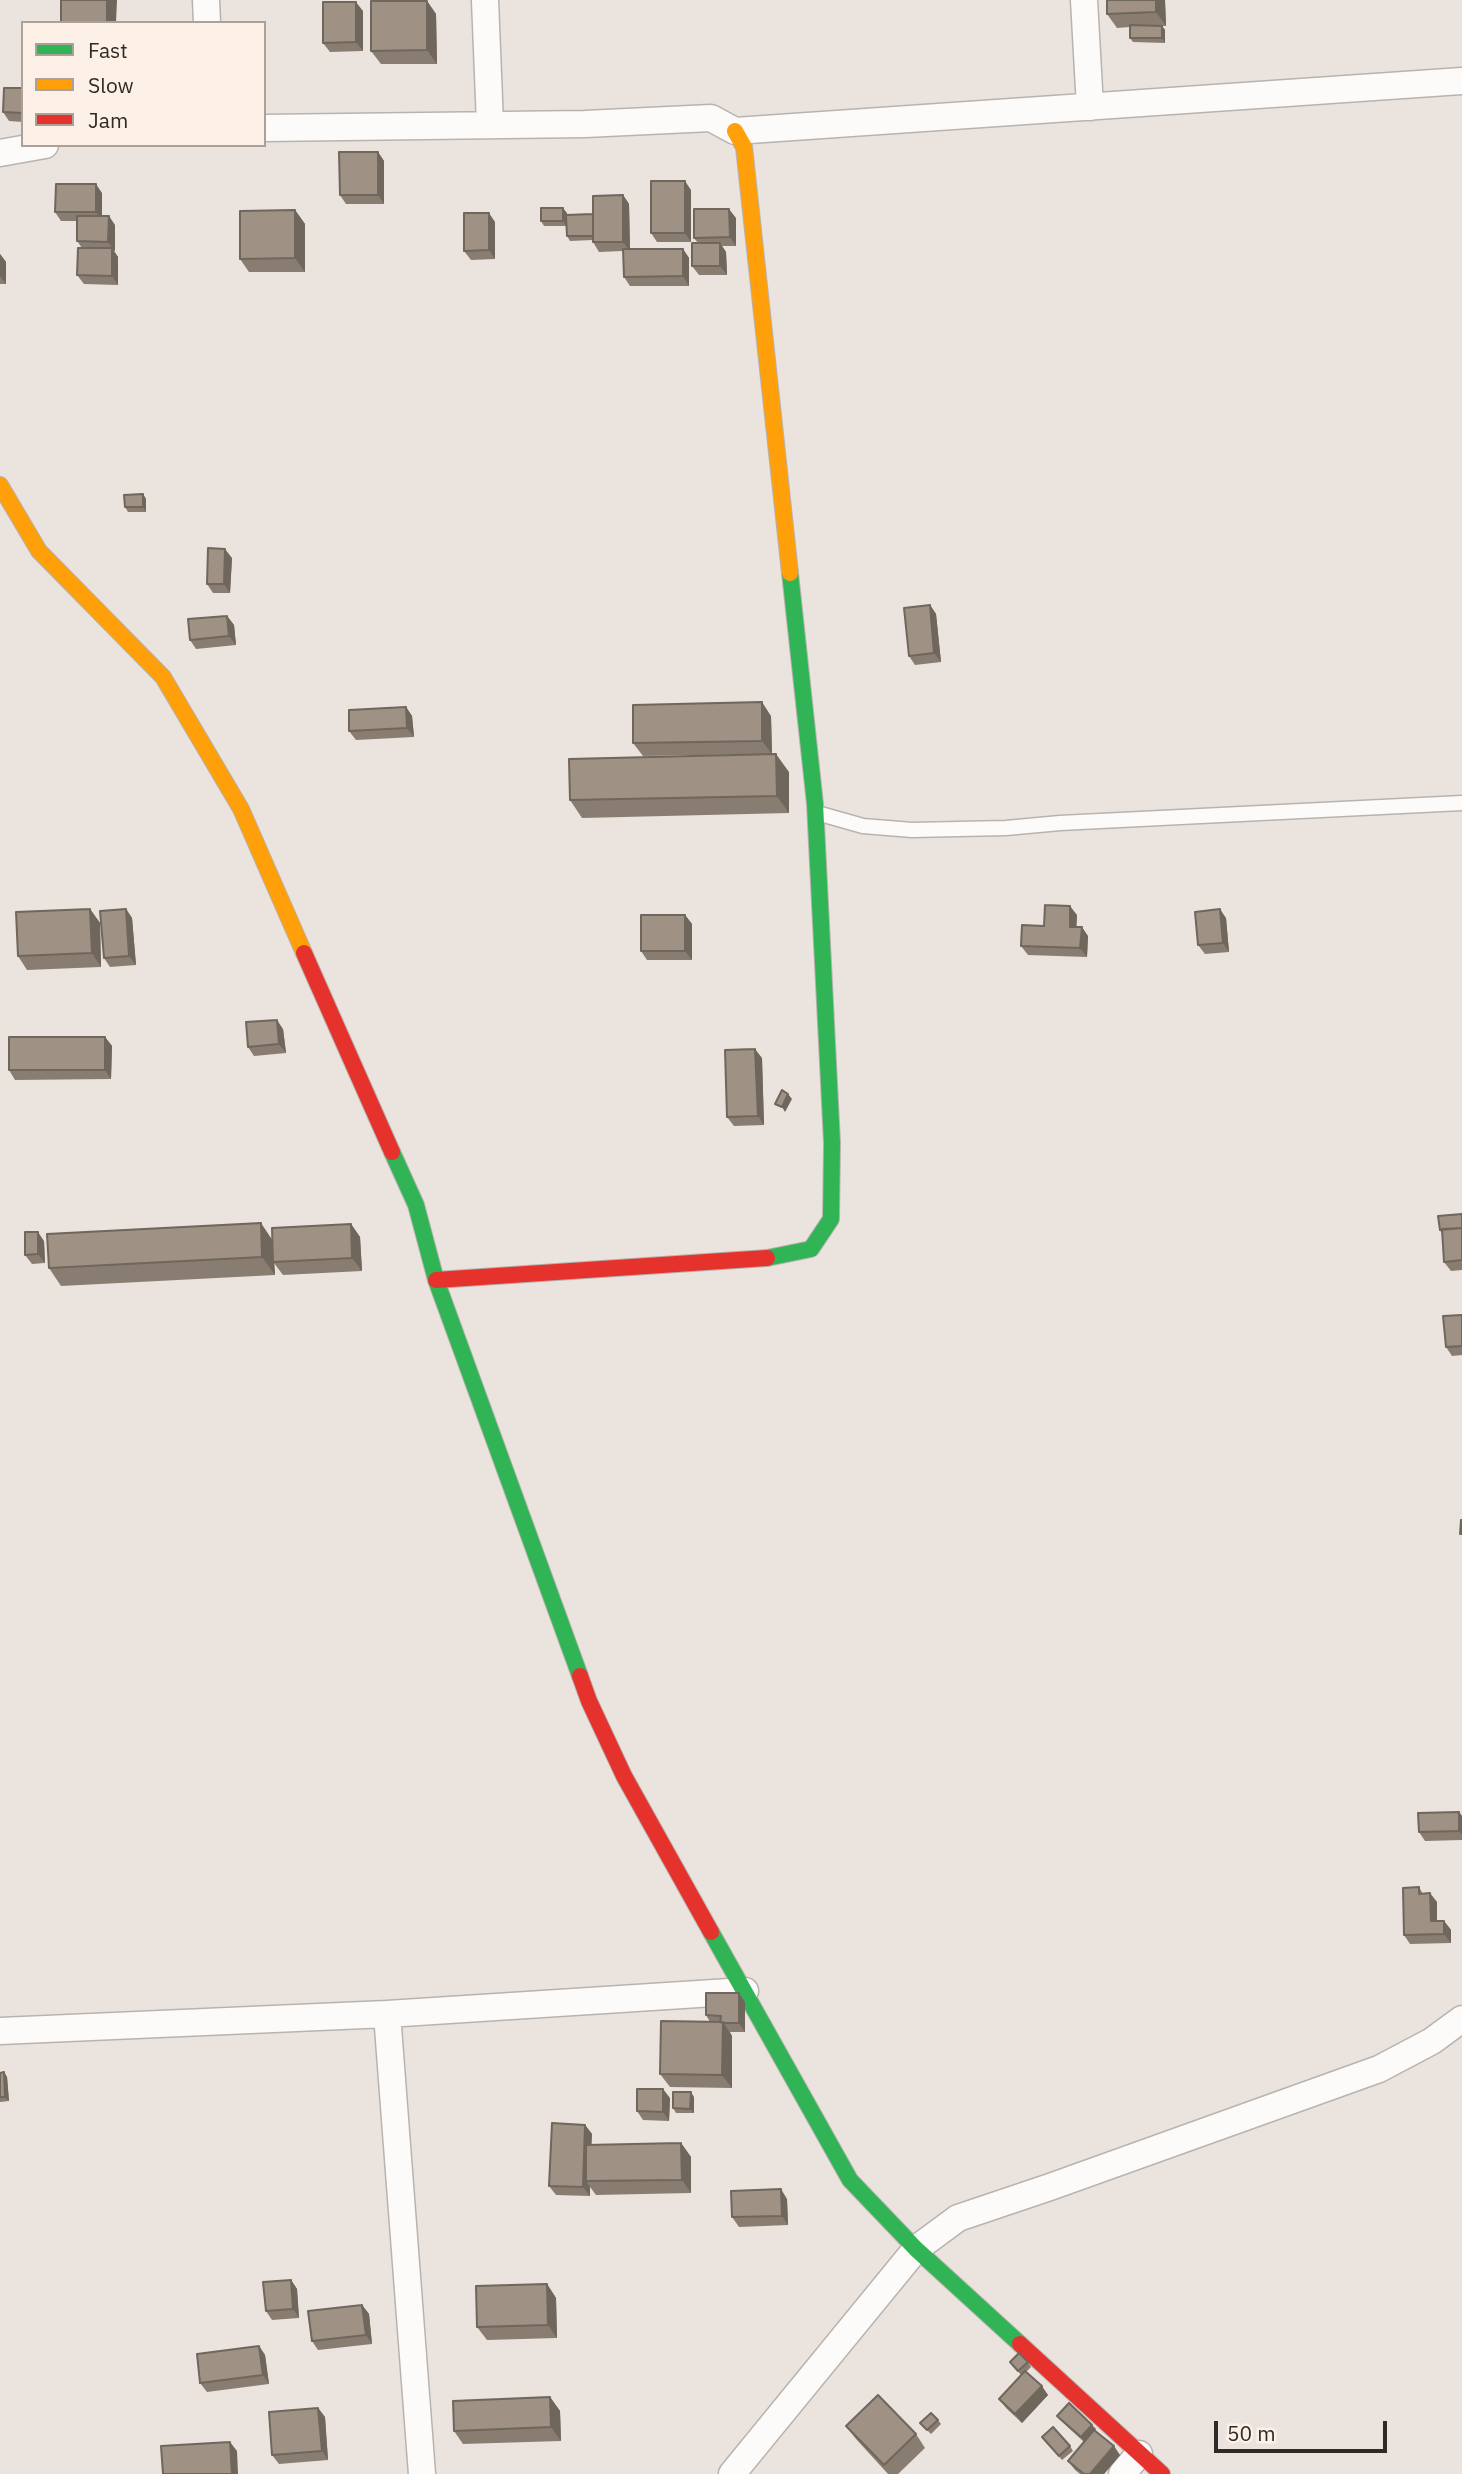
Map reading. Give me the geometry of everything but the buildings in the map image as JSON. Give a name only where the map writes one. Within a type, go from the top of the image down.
[{"type":"street","points":[[206,0],[207,21]]},
{"type":"street","points":[[485,0],[490,124]]},
{"type":"street","points":[[1084,0],[1090,107]]},
{"type":"street","points":[[735,131],[1462,81]]},
{"type":"street","points":[[266,128],[584,124],[711,118],[735,131],[744,147],[816,812],[832,1143],[831,1219],[811,1249],[772,1258],[436,1280]]},
{"type":"street","points":[[0,153],[34,147]]},
{"type":"street","points":[[0,485],[39,551],[163,677],[241,809],[416,1205],[436,1280],[589,1701],[624,1776],[850,2180],[916,2249],[1162,2474]]},
{"type":"street","points":[[0,2031],[387,2014],[745,1991]]},
{"type":"street","points":[[387,2014],[422,2474]]},
{"type":"street","points":[[732,2474],[916,2249],[958,2218],[1050,2188],[1379,2069],[1432,2041],[1462,2019]]},
{"type":"street","points":[[1122,2474],[1139,2454]]},
{"type":"lane","points":[[816,812],[863,826],[912,830],[1006,828],[1462,803]]},
{"type":"traffic: fast","points":[[767,1258],[811,1249],[831,1219],[832,1143],[815,804],[790,573]]},
{"type":"traffic: fast","points":[[392,1152],[416,1205],[436,1280],[580,1676]]},
{"type":"traffic: fast","points":[[711,1932],[850,2180],[916,2249],[1020,2344]]},
{"type":"traffic: slow","points":[[735,131],[744,147],[790,573]]},
{"type":"traffic: slow","points":[[0,485],[39,551],[163,677],[241,809],[304,953]]},
{"type":"traffic: jam","points":[[304,953],[392,1152]]},
{"type":"traffic: jam","points":[[436,1280],[767,1258]]},
{"type":"traffic: jam","points":[[580,1676],[624,1776],[711,1932]]},
{"type":"traffic: jam","points":[[1020,2344],[1162,2474]]}]
